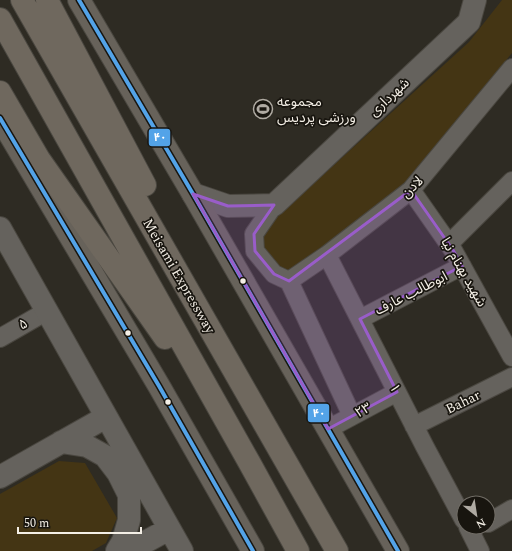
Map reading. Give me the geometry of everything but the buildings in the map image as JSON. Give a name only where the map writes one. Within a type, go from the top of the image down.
[{"type":"highway","name":"Meisami Expressway","points":[[22,0],[337,551]]},
{"type":"highway","points":[[47,0],[104,110],[251,384],[277,447]]},
{"type":"highway","name":"Meisami Expressway","points":[[0,19],[298,551]]},
{"type":"highway","points":[[0,92],[39,159],[187,370],[249,462]]},
{"type":"main road","points":[[79,0],[193,194],[398,551]]},
{"type":"main road","points":[[0,118],[159,386],[253,551]]},
{"type":"street","name":"شهرداری","points":[[274,205],[469,22],[476,0]]},
{"type":"street","name":"لادن","points":[[289,282],[327,255],[411,190],[512,68]]},
{"type":"street","points":[[449,244],[512,181]]},
{"type":"street","name":"شهید بهنام نیا","points":[[411,190],[449,244],[512,357]]},
{"type":"street","points":[[193,194],[228,206],[274,205]]},
{"type":"street","points":[[274,205],[254,234],[255,251],[274,274],[289,282],[352,416]]},
{"type":"street","points":[[0,228],[182,551]]},
{"type":"street","name":"۱","points":[[327,255],[414,426],[456,500]]},
{"type":"street","name":"ابوطالب عارف","points":[[360,320],[462,266]]},
{"type":"street","name":"۵","points":[[0,338],[47,311]]},
{"type":"street","name":"Bahar","points":[[414,426],[512,377]]},
{"type":"street","name":"۲۳","points":[[328,429],[397,392]]},
{"type":"street","points":[[0,477],[106,417]]},
{"type":"street","points":[[62,442],[87,446],[105,456],[118,474],[129,495],[129,520],[123,541],[117,551]]},
{"type":"street","points":[[496,518],[512,509]]},
{"type":"street","points":[[129,551],[169,529]]},
{"type":"street","name":"۱","points":[[474,535],[480,551]]},
{"type":"highlighted area","points":[[411,190],[453,250],[462,266],[360,319],[397,392],[328,429],[193,194],[228,206],[274,205],[254,234],[255,251],[274,274],[289,281]]},
{"type":"shaded area","points":[[502,0],[512,0],[512,53],[405,183],[292,273],[277,270],[259,251],[258,234],[469,42]]},
{"type":"shaded area","points":[[59,461],[85,463],[117,518],[106,543],[92,551],[0,551],[0,494]]},
{"type":"transit line","name":"۴۰","points":[[79,0],[193,194],[398,551]]},
{"type":"transit line","name":"۴۰","points":[[0,118],[159,386],[253,551]]},
{"type":"place","name":"مجموعه ورزشی پردیس","points":[[263,109]]}]
